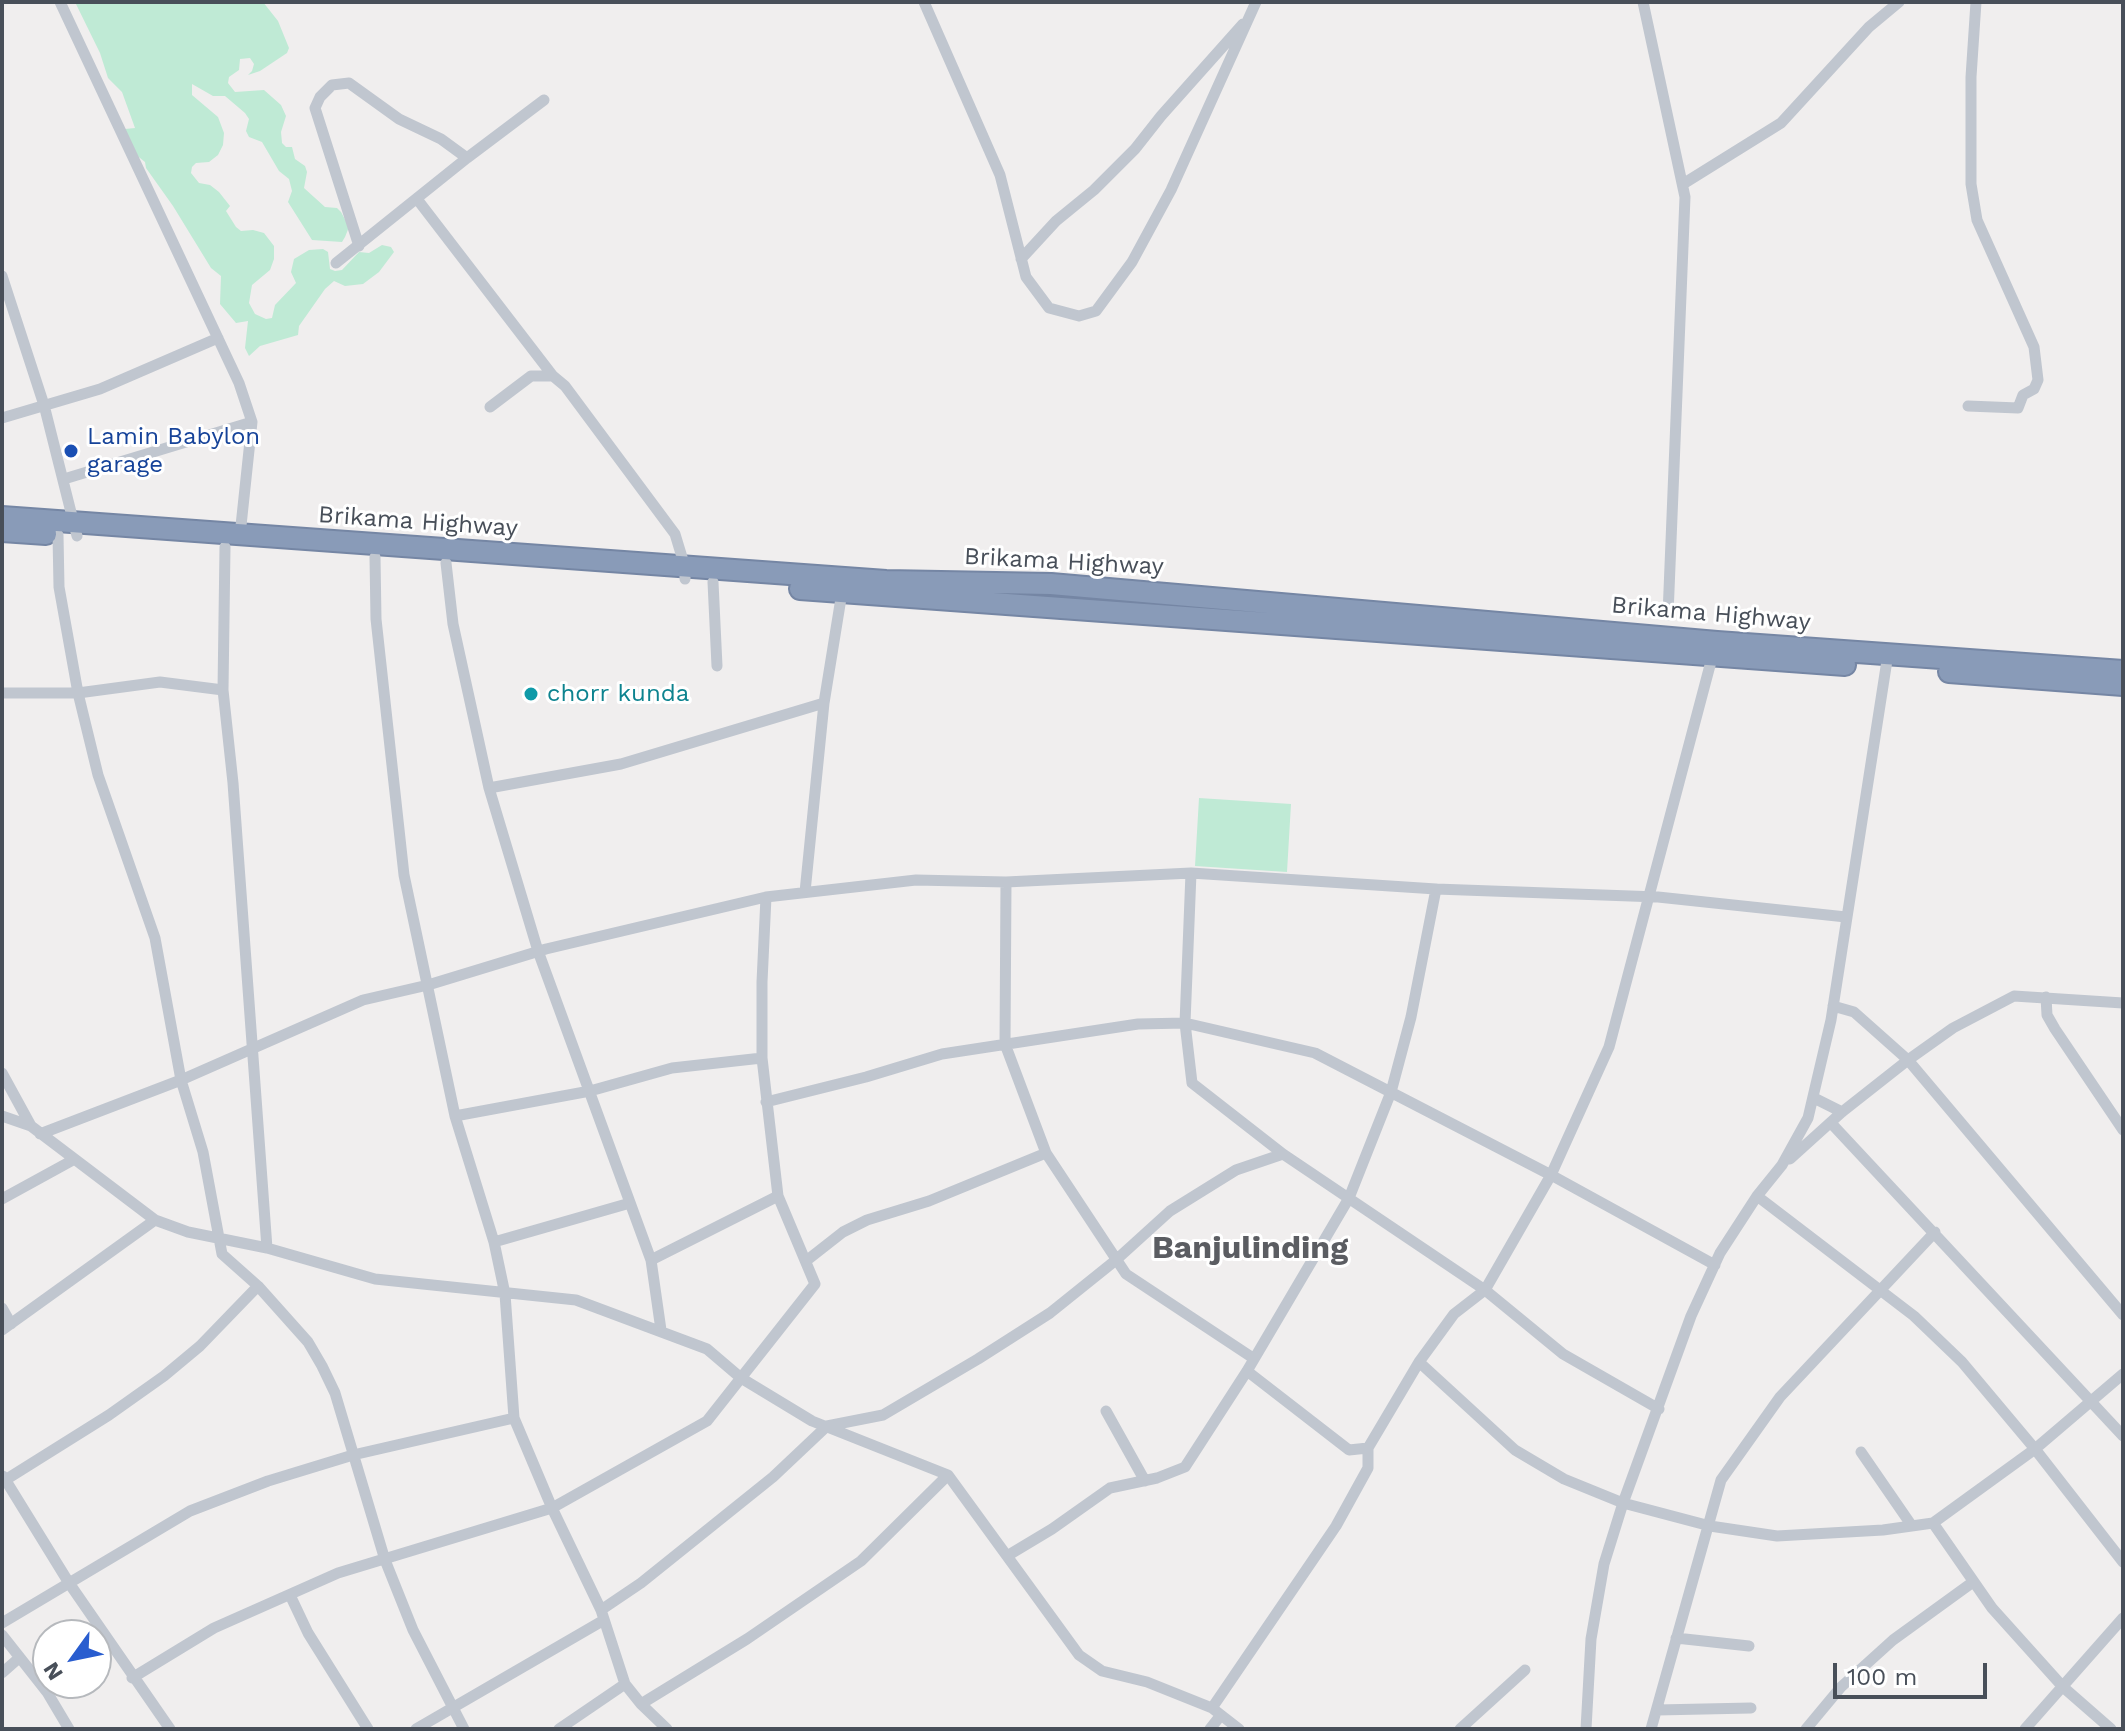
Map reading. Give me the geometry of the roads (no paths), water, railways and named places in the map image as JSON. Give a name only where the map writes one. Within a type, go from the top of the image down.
[{"type":"highway","name":"Brikama Highway","points":[[2,517],[70,531]]},
{"type":"highway","name":"Brikama Highway","points":[[2,531],[118,532],[685,573],[713,582],[2082,675],[2123,685]]},
{"type":"highway","name":"Brikama Highway","points":[[232,541],[446,563],[886,581],[1051,584],[1714,649]]},
{"type":"highway","name":"Brikama Highway","points":[[2082,675],[2123,671]]},
{"type":"street","points":[[60,2],[239,383],[252,422],[232,541],[223,690],[267,1248]]},
{"type":"street","points":[[924,2],[1000,175],[1026,277],[1049,308],[1079,316],[1096,311],[1132,262],[1171,190],[1256,2]]},
{"type":"street","points":[[1643,2],[1685,197],[1668,615]]},
{"type":"street","points":[[1683,184],[1781,123],[1869,27],[1899,2]]},
{"type":"street","points":[[1968,406],[2018,408],[2023,395],[2034,389],[2038,380],[2034,347],[1977,220],[1971,184],[1971,77],[1976,2]]},
{"type":"street","points":[[1021,259],[1056,221],[1094,190],[1135,149],[1252,15]]},
{"type":"street","points":[[359,246],[315,108],[320,97],[332,85],[349,83],[399,119],[441,139],[467,158]]},
{"type":"street","points":[[336,263],[544,100]]},
{"type":"street","points":[[417,199],[553,376],[565,386],[675,534],[685,573]]},
{"type":"street","points":[[2,276],[44,405],[64,479],[70,531],[59,587],[78,693],[98,775],[155,938],[181,1080],[203,1152],[222,1254],[258,1286],[308,1342],[322,1366],[335,1393],[385,1560],[413,1630],[464,1729]]},
{"type":"street","points":[[2,418],[100,389],[218,338]]},
{"type":"street","points":[[490,407],[531,376],[553,376]]},
{"type":"street","points":[[64,479],[252,422]]},
{"type":"street","points":[[375,557],[376,619],[404,875],[455,1116],[494,1242],[505,1294],[514,1418],[552,1508],[603,1615],[625,1684],[667,1729]]},
{"type":"street","points":[[446,563],[453,624],[489,788],[538,951],[651,1260],[661,1330]]},
{"type":"street","points":[[713,582],[717,666]]},
{"type":"street","points":[[805,892],[824,703],[842,592]]},
{"type":"street","points":[[1210,1729],[1217,1711],[1336,1526],[1368,1468],[1368,1448],[1419,1362],[1454,1314],[1485,1290],[1551,1175],[1609,1047],[1714,649]]},
{"type":"street","points":[[1586,1729],[1591,1639],[1604,1564],[1623,1503],[1691,1316],[1720,1253],[1757,1196],[1782,1165],[1808,1118],[1814,1098],[1833,1006],[1888,661]]},
{"type":"street","points":[[2,693],[78,693],[160,682],[223,690]]},
{"type":"street","points":[[489,788],[621,764],[824,703]]},
{"type":"street","points":[[35,1130],[181,1080],[363,1000],[428,985],[538,951],[766,897],[805,892],[916,880],[1006,882],[1191,873],[1436,889],[1649,897],[1846,917]]},
{"type":"street","points":[[1191,873],[1185,1023],[1192,1083],[1283,1154],[1485,1290],[1563,1354],[1659,1409]]},
{"type":"street","points":[[1006,882],[1005,1044],[1046,1153],[1126,1274],[1253,1358]]},
{"type":"street","points":[[1007,1556],[1110,1488],[1145,1481],[1185,1467],[1247,1371],[1349,1198],[1391,1092],[1411,1017],[1436,889]]},
{"type":"street","points":[[132,1678],[214,1628],[338,1573],[552,1508],[707,1421],[815,1284],[778,1196],[766,1102],[762,1058],[762,982],[766,897]]},
{"type":"street","points":[[1782,1165],[1908,1060],[1953,1028],[2014,996],[2123,1003]]},
{"type":"street","points":[[2046,997],[2047,1015],[2055,1029],[2123,1130]]},
{"type":"street","points":[[1833,1006],[1854,1012],[1908,1060],[2123,1315]]},
{"type":"street","points":[[766,1102],[942,1054],[1138,1024],[1185,1023],[1315,1053],[1551,1175],[1715,1265]]},
{"type":"street","points":[[455,1116],[590,1091],[672,1068],[762,1058]]},
{"type":"street","points":[[2,1073],[35,1130]]},
{"type":"street","points":[[1814,1098],[1842,1112]]},
{"type":"street","points":[[2,1116],[35,1130],[155,1220],[220,1240],[267,1248],[375,1279],[576,1300],[707,1349],[741,1378],[812,1421],[948,1475],[1079,1655],[1102,1671],[1147,1682],[1217,1711],[1239,1729]]},
{"type":"street","points":[[1831,1123],[2123,1436]]},
{"type":"street","points":[[806,1261],[843,1232],[867,1220],[929,1201],[1046,1153]]},
{"type":"street","points":[[416,1729],[603,1615],[773,1477],[827,1426],[883,1415],[1050,1313],[1170,1211],[1236,1170],[1283,1154]]},
{"type":"street","points":[[2,1199],[73,1160]]},
{"type":"street","points":[[651,1260],[778,1196]]},
{"type":"street","points":[[1757,1196],[1914,1316],[1962,1362],[2123,1562]]},
{"type":"street","points":[[494,1242],[630,1203]]},
{"type":"street","points":[[2,1308],[6,1327],[155,1220]]},
{"type":"street","points":[[1651,1729],[1721,1480],[1780,1397],[1935,1232]]},
{"type":"street","points":[[170,1729],[132,1678],[3,1479],[109,1415],[164,1376],[200,1346],[258,1286]]},
{"type":"street","points":[[1419,1362],[1515,1450],[1564,1479],[1623,1503],[1710,1526],[1777,1536],[1883,1530],[1933,1523],[2035,1449],[2123,1374]]},
{"type":"street","points":[[1247,1371],[1349,1450],[1368,1448]]},
{"type":"street","points":[[1106,1411],[1145,1481]]},
{"type":"street","points":[[2,1623],[190,1511],[268,1481],[353,1455],[514,1418]]},
{"type":"street","points":[[1861,1452],[1912,1526]]},
{"type":"street","points":[[641,1704],[747,1639],[861,1561],[948,1475]]},
{"type":"street","points":[[1933,1523],[1992,1608],[2063,1687],[2111,1729]]},
{"type":"street","points":[[1806,1729],[1841,1687],[1893,1640],[1973,1582]]},
{"type":"street","points":[[290,1595],[308,1633],[368,1729]]},
{"type":"street","points":[[2025,1729],[2123,1618]]},
{"type":"street","points":[[2,1635],[47,1692],[69,1729]]},
{"type":"street","points":[[1676,1638],[1749,1646]]},
{"type":"street","points":[[2,1673],[19,1658]]},
{"type":"street","points":[[1460,1729],[1525,1670]]},
{"type":"street","points":[[559,1729],[625,1684]]},
{"type":"street","points":[[1657,1710],[1751,1708]]},
{"type":"place","name":"Lamin Babylon garage","points":[[71,451]]},
{"type":"place","name":"chorr kunda","points":[[531,694]]},
{"type":"district","name":"Banjulinding","points":[[1250,1249]]}]
